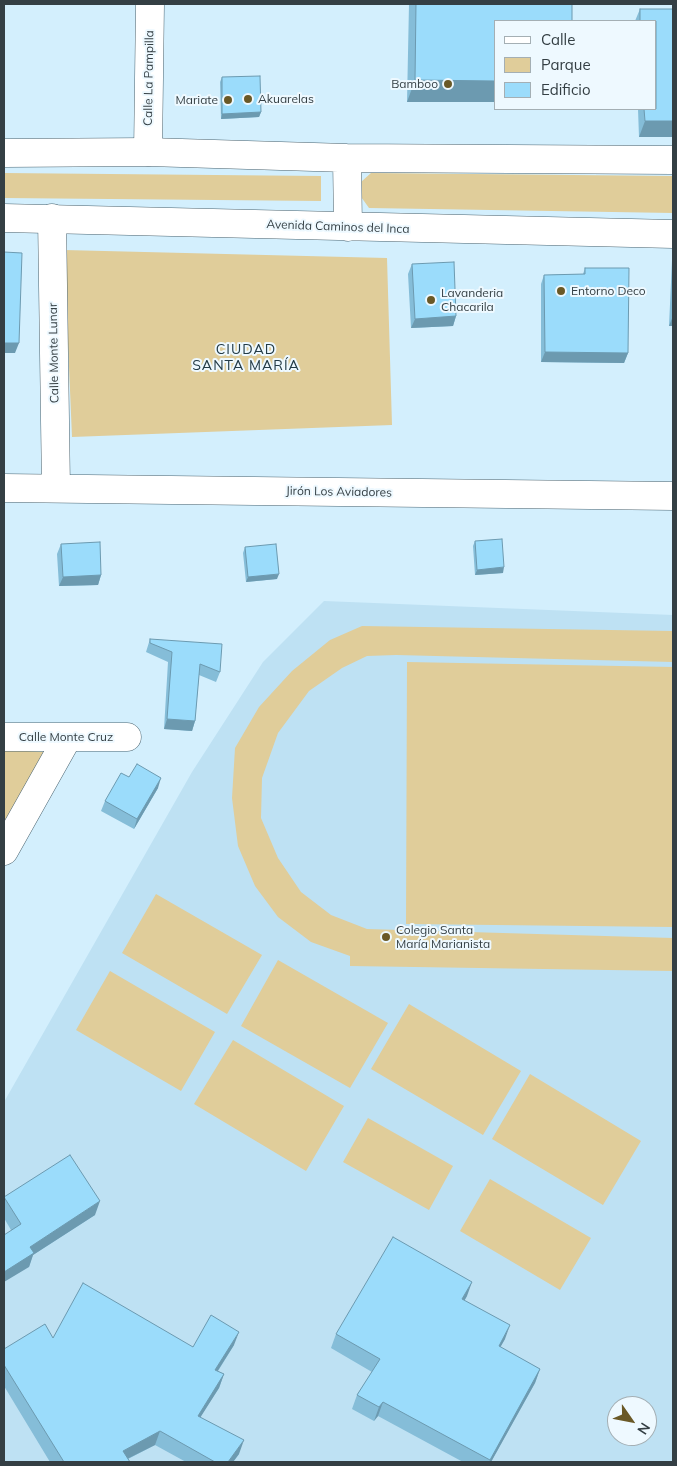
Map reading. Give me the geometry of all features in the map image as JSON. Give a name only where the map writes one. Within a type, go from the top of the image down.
[{"type":"main road","name":"Calle La Pampilla","points":[[148,152],[150,4]]},
{"type":"main road","points":[[4,153],[148,152],[347,158],[673,160]]},
{"type":"main road","points":[[347,158],[348,227]]},
{"type":"main road","name":"Avenida Caminos del Inca","points":[[4,218],[673,234]]},
{"type":"main road","name":"Calle Monte Lunar","points":[[52,218],[56,488]]},
{"type":"main road","name":"Jirón Los Aviadores","points":[[4,488],[673,496]]},
{"type":"main road","name":"Calle Monte Cruz","points":[[4,737],[127,737]]},
{"type":"main road","points":[[4,850],[68,737]]},
{"type":"shaded area","name":"Colegio Santa María Marianista","points":[[324,601],[673,615],[673,1462],[4,1462],[4,1102],[192,772],[263,662]]},
{"type":"green space","points":[[4,173],[321,176],[321,201],[4,198]]},
{"type":"green space","points":[[371,173],[673,176],[673,213],[369,208],[359,194],[361,182]]},
{"type":"green space","points":[[64,250],[387,258],[392,425],[72,437]]},
{"type":"green space","points":[[362,626],[673,631],[673,662],[396,655],[367,656],[342,668],[309,691],[278,733],[262,778],[261,818],[278,858],[301,892],[331,915],[367,929],[673,938],[673,971],[350,966],[350,956],[311,942],[278,917],[255,886],[238,846],[232,798],[235,748],[259,707],[292,671],[330,640]]},
{"type":"green space","points":[[407,662],[673,667],[673,927],[406,924]]},
{"type":"green space","points":[[4,750],[49,752],[4,833]]},
{"type":"green space","points":[[156,894],[262,955],[227,1014],[122,953]]},
{"type":"green space","points":[[278,960],[388,1023],[350,1088],[241,1026]]},
{"type":"green space","points":[[110,971],[215,1032],[181,1091],[76,1030]]},
{"type":"green space","points":[[409,1004],[521,1071],[483,1135],[371,1069]]},
{"type":"green space","points":[[233,1040],[344,1106],[306,1171],[194,1104]]},
{"type":"green space","points":[[530,1074],[641,1141],[603,1205],[492,1139]]},
{"type":"green space","points":[[368,1118],[453,1166],[429,1210],[343,1162]]},
{"type":"green space","points":[[490,1179],[591,1238],[560,1290],[460,1231]]},
{"type":"building","points":[[416,4],[572,4],[572,20],[494,20],[494,81],[415,80]]},
{"type":"building","points":[[640,9],[673,9],[673,121],[645,121],[644,110],[657,110],[657,20],[640,20]]},
{"type":"building","points":[[260,76],[261,112],[222,114],[222,77]]},
{"type":"building","points":[[4,252],[22,253],[19,343],[4,343]]},
{"type":"building","name":"Lavanderia Chacarila","points":[[454,262],[456,316],[415,319],[412,264]]},
{"type":"building","points":[[585,268],[629,268],[628,353],[545,352],[544,275],[585,274]]},
{"type":"building","points":[[502,539],[504,567],[477,570],[475,541]]},
{"type":"building","points":[[100,542],[101,575],[63,577],[61,544]]},
{"type":"building","points":[[276,544],[279,574],[248,577],[245,547]]},
{"type":"building","points":[[150,639],[222,644],[220,672],[200,664],[195,721],[167,719],[172,652],[150,643]]},
{"type":"building","points":[[137,764],[161,778],[137,819],[105,801],[121,773],[129,777]]},
{"type":"building","points":[[70,1155],[100,1201],[30,1247],[34,1253],[4,1272],[4,1235],[21,1224],[4,1197]]},
{"type":"building","points":[[393,1237],[472,1282],[462,1299],[510,1325],[499,1346],[540,1369],[490,1460],[383,1402],[379,1407],[357,1395],[380,1359],[336,1334]]},
{"type":"building","points":[[83,1283],[193,1347],[211,1315],[239,1332],[215,1370],[224,1374],[198,1416],[244,1440],[228,1462],[215,1462],[160,1431],[123,1451],[130,1462],[64,1462],[4,1365],[4,1349],[45,1324],[53,1338]]},
{"type":"place","name":"Bamboo","points":[[448,84]]},
{"type":"place","name":"Akuarelas","points":[[248,99]]},
{"type":"place","name":"Mariate","points":[[228,100]]},
{"type":"place","name":"Entorno Deco","points":[[561,291]]},
{"type":"place","name":"Lavanderia Chacarila","points":[[431,300]]},
{"type":"place","name":"Colegio Santa María Marianista","points":[[386,937]]},
{"type":"district","name":"CIUDAD SANTA MARÍA","points":[[246,358]]}]
